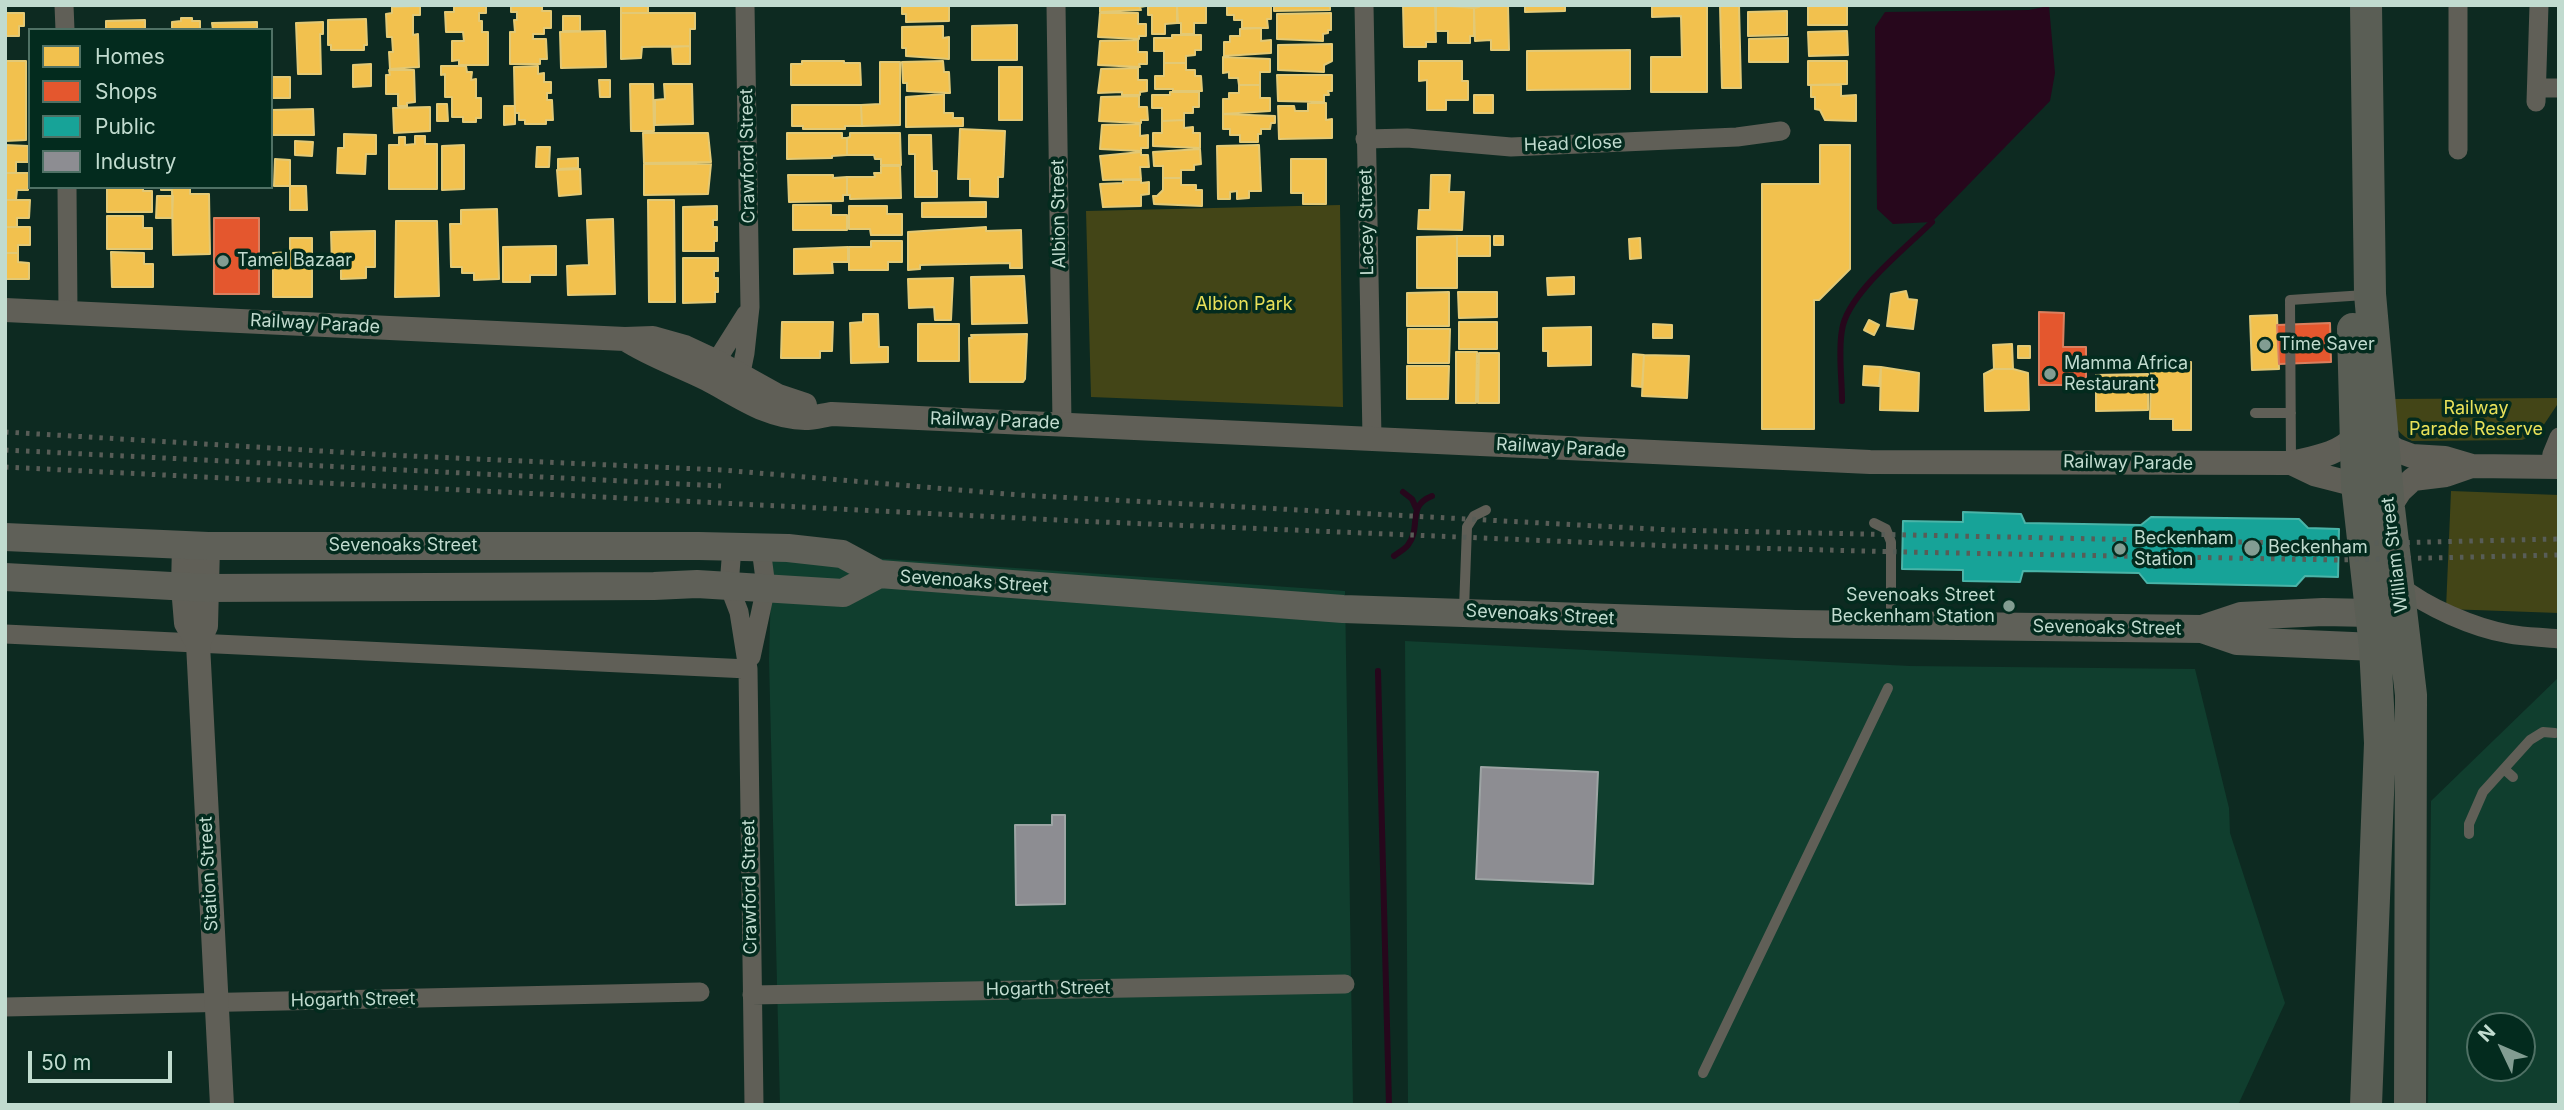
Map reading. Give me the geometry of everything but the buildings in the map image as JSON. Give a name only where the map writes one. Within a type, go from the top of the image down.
[{"type":"main road","name":"William Street","points":[[2348,5],[2369,439],[2389,508],[2404,629],[2413,738],[2410,1105]]},
{"type":"main road","name":"William Street","points":[[2361,295],[2366,5]]},
{"type":"main road","name":"William Street","points":[[2366,1105],[2380,743],[2375,648],[2357,485],[2369,439]]},
{"type":"main road","name":"Sevenoaks Street","points":[[5,537],[196,546],[761,548],[842,554],[879,574],[1343,610],[1768,623],[2202,629],[2237,641],[2375,648],[2404,629]]},
{"type":"main road","name":"Sevenoaks Street","points":[[5,577],[195,587],[697,584],[843,593],[879,574]]},
{"type":"main road","name":"Sevenoaks Street","points":[[2202,629],[2241,617],[2323,612],[2371,613],[2404,629]]},
{"type":"street","points":[[64,5],[65,28]]},
{"type":"street","name":"Crawford Street","points":[[738,385],[750,307],[746,5]]},
{"type":"street","name":"Albion Street","points":[[1056,5],[1062,423]]},
{"type":"street","name":"Lacey Street","points":[[1364,5],[1372,438]]},
{"type":"street","points":[[2458,5],[2458,150]]},
{"type":"street","points":[[2539,5],[2536,95],[2559,88]]},
{"type":"street","name":"Head Close","points":[[1365,139],[1406,138],[1511,147],[1737,137],[1781,131]]},
{"type":"street","points":[[67,189],[68,312]]},
{"type":"street","points":[[711,370],[750,307]]},
{"type":"street","name":"Railway Parade","points":[[5,310],[625,339],[653,338],[685,347],[711,370],[738,385],[832,414],[1870,462],[2291,463],[2332,454],[2369,439]]},
{"type":"street","points":[[2369,439],[2412,456],[2445,458],[2472,466],[2554,467],[2552,454],[2559,437]]},
{"type":"street","name":"Railway Parade","points":[[2291,463],[2314,474],[2357,485]]},
{"type":"street","points":[[2389,508],[2400,491],[2413,479],[2445,475],[2472,466]]},
{"type":"street","name":"Station Street","points":[[196,546],[195,587],[206,626],[198,644],[222,1105]]},
{"type":"street","name":"Crawford Street","points":[[732,547],[729,586],[739,612],[748,669],[754,1105]]},
{"type":"street","name":"Crawford Street","points":[[748,669],[765,587],[761,548]]},
{"type":"street","points":[[2399,585],[2430,606],[2471,622],[2508,634],[2559,639]]},
{"type":"street","points":[[5,634],[748,669]]},
{"type":"street","name":"Hogarth Street","points":[[752,995],[1345,984]]},
{"type":"street","name":"Hogarth Street","points":[[5,1007],[700,992]]},
{"type":"lane","points":[[2291,463],[2290,300],[2361,295]]},
{"type":"lane","points":[[2255,412],[2291,413]]},
{"type":"lane","points":[[1464,612],[1468,527],[1474,516],[1486,510]]},
{"type":"lane","points":[[1874,523],[1886,529],[1891,542],[1891,624]]},
{"type":"lane","points":[[1703,1073],[1888,688]]},
{"type":"lane","points":[[2469,834],[2469,824],[2483,792],[2537,735],[2555,733]]},
{"type":"lane","points":[[2504,769],[2513,777]]},
{"type":"shaded area","points":[[2049,6],[2055,73],[2050,101],[1932,222],[1893,224],[1877,209],[1875,27],[1885,12],[2029,10]]},
{"type":"shaded area","points":[[772,551],[1345,591],[1353,1105],[780,1105],[769,659]]},
{"type":"shaded area","points":[[1405,641],[1910,666],[2195,669],[2229,808],[2230,833],[2285,1003],[2238,1105],[1408,1105]]},
{"type":"shaded area","points":[[2559,677],[2559,1105],[2428,1105],[2431,801]]},
{"type":"green space","name":"Albion Park","points":[[1340,205],[1343,407],[1091,397],[1086,211]]},
{"type":"green space","name":"Railway Parade Reserve","points":[[2559,398],[2539,432],[2522,440],[2412,441],[2400,433],[2394,419],[2393,399]]},
{"type":"green space","points":[[2451,491],[2559,495],[2559,613],[2446,609]]},
{"type":"waterway","points":[[1842,401],[1840,347],[1846,316],[1879,272],[1932,222]]},
{"type":"waterway","points":[[1403,492],[1412,499],[1416,508]]},
{"type":"waterway","points":[[1394,556],[1408,545],[1412,538],[1419,505],[1432,496]]},
{"type":"waterway","points":[[1378,671],[1389,1105]]},
{"type":"railway","points":[[5,432],[388,455],[722,470],[1019,495],[1672,530],[2339,544],[2559,539]]},
{"type":"railway","points":[[5,450],[721,486]]},
{"type":"railway","points":[[5,467],[1078,521],[1673,546],[2338,560],[2559,555]]},
{"type":"place","name":"Tamel Bazaar","points":[[223,261]]},
{"type":"place","name":"Time Saver","points":[[2265,345]]},
{"type":"place","name":"Mamma Africa Restaurant","points":[[2050,374]]},
{"type":"place","name":"Beckenham","points":[[2252,548]]},
{"type":"place","name":"Beckenham Station","points":[[2120,549]]},
{"type":"place","name":"Sevenoaks Street Beckenham Station","points":[[2009,606]]}]
